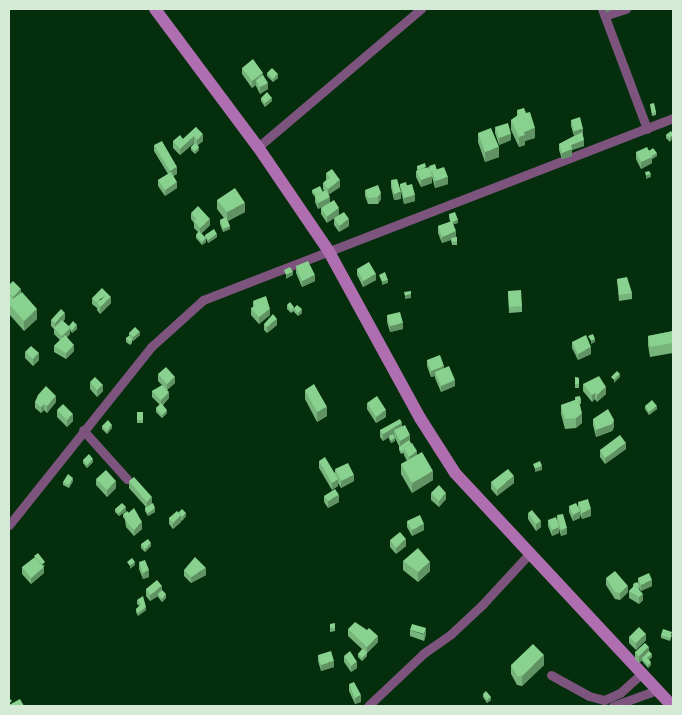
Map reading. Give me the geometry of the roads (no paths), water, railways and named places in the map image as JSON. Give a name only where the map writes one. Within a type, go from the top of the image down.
[{"type":"street","points":[[155,9],[258,148],[328,250],[437,447],[479,502],[640,676],[672,706]]},
{"type":"street","points":[[258,148],[421,9]]},
{"type":"street","points":[[626,9],[605,12],[647,129]]},
{"type":"street","points":[[9,526],[83,430],[160,337],[191,308],[236,286],[328,250],[343,248],[366,236],[673,118]]},
{"type":"street","points":[[83,430],[127,479]]},
{"type":"street","points":[[368,706],[424,653],[463,622],[529,554]]},
{"type":"street","points":[[551,675],[589,696],[612,698],[640,676]]},
{"type":"street","points":[[613,706],[656,690]]},
{"type":"street","points":[[589,696],[591,706]]}]
